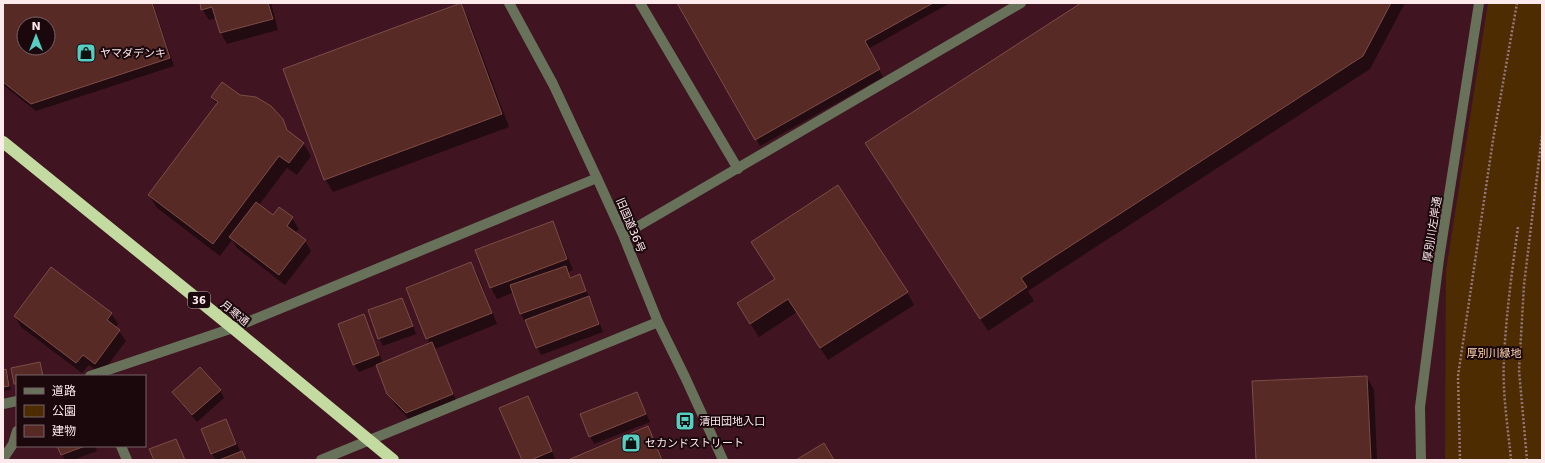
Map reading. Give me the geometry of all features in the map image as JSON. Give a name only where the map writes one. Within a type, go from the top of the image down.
[{"type":"highway","name":"月寒通","points":[[3,142],[393,460]]},
{"type":"street","name":"旧国道36号","points":[[509,3],[553,84],[623,235],[658,322],[723,460]]},
{"type":"street","points":[[640,3],[738,169]]},
{"type":"street","points":[[623,235],[1021,3]]},
{"type":"street","name":"厚別川左岸通","points":[[1421,460],[1420,407],[1439,259],[1480,3]]},
{"type":"street","points":[[96,375],[233,328],[597,178]]},
{"type":"street","points":[[321,460],[658,322]]},
{"type":"street","points":[[3,404],[16,401]]},
{"type":"street","points":[[3,459],[14,444],[16,435]]},
{"type":"street","points":[[121,447],[127,460]]},
{"type":"path","points":[[1460,460],[1458,376],[1516,3]]},
{"type":"path","points":[[1527,460],[1519,370],[1524,285],[1542,135]]},
{"type":"path","points":[[1511,460],[1505,406],[1504,360],[1509,294],[1518,228]]},
{"type":"green space","name":"厚別川緑地","points":[[1488,3],[1542,3],[1542,460],[1445,460],[1446,271]]},
{"type":"building","name":"ヤマダデンキ","points":[[3,3],[152,3],[170,58],[31,104],[3,82]]},
{"type":"building","points":[[200,3],[268,3],[273,19],[220,33],[212,7],[201,10]]},
{"type":"building","points":[[461,3],[502,114],[324,180],[283,69]]},
{"type":"building","points":[[677,3],[933,3],[865,41],[880,69],[755,140]]},
{"type":"building","points":[[1081,3],[1391,3],[1363,56],[1021,278],[1027,287],[980,319],[865,143]]},
{"type":"building","points":[[222,82],[240,95],[256,97],[271,106],[283,119],[287,130],[304,143],[289,163],[279,156],[213,244],[148,195],[218,102],[211,97]]},
{"type":"building","points":[[838,185],[908,292],[820,348],[788,299],[750,324],[737,303],[775,279],[751,242]]},
{"type":"building","points":[[256,202],[273,215],[279,207],[293,217],[287,226],[306,240],[279,275],[229,237]]},
{"type":"building","points":[[553,221],[567,259],[490,288],[475,250]]},
{"type":"building","points":[[471,262],[492,313],[426,339],[406,288]]},
{"type":"building","points":[[566,266],[570,278],[580,274],[586,291],[520,314],[510,285]]},
{"type":"building","points":[[51,267],[112,313],[107,320],[120,330],[95,364],[83,355],[76,363],[14,316]]},
{"type":"building","points":[[589,296],[599,324],[536,348],[525,320]]},
{"type":"building","points":[[402,298],[413,326],[378,339],[368,310]]},
{"type":"building","points":[[364,314],[379,355],[353,365],[338,324]]},
{"type":"building","points":[[432,342],[453,394],[406,413],[387,394],[376,365]]},
{"type":"building","points":[[40,362],[43,375],[16,375],[16,384],[14,384],[11,368]]},
{"type":"building","points":[[200,367],[221,390],[192,415],[172,392]]},
{"type":"building","points":[[6,369],[9,386],[3,387],[3,370]]},
{"type":"building","points":[[1367,376],[1371,460],[1256,460],[1252,381]]},
{"type":"building","points":[[637,392],[646,414],[589,437],[580,414]]},
{"type":"building","points":[[528,396],[552,451],[531,460],[522,460],[499,408]]},
{"type":"building","points":[[226,419],[236,444],[211,454],[201,429]]},
{"type":"building","name":"セカンドストリート","points":[[648,426],[662,460],[568,460]]},
{"type":"building","points":[[176,439],[185,460],[154,460],[149,449]]},
{"type":"building","points":[[824,443],[834,460],[796,460]]},
{"type":"building","points":[[57,447],[82,447],[61,455]]},
{"type":"building","points":[[242,451],[246,460],[219,460]]},
{"type":"place","name":"ヤマダデンキ","points":[[86,53]]},
{"type":"place","name":"清田団地入口","points":[[685,421]]},
{"type":"place","name":"セカンドストリート","points":[[631,443]]}]
